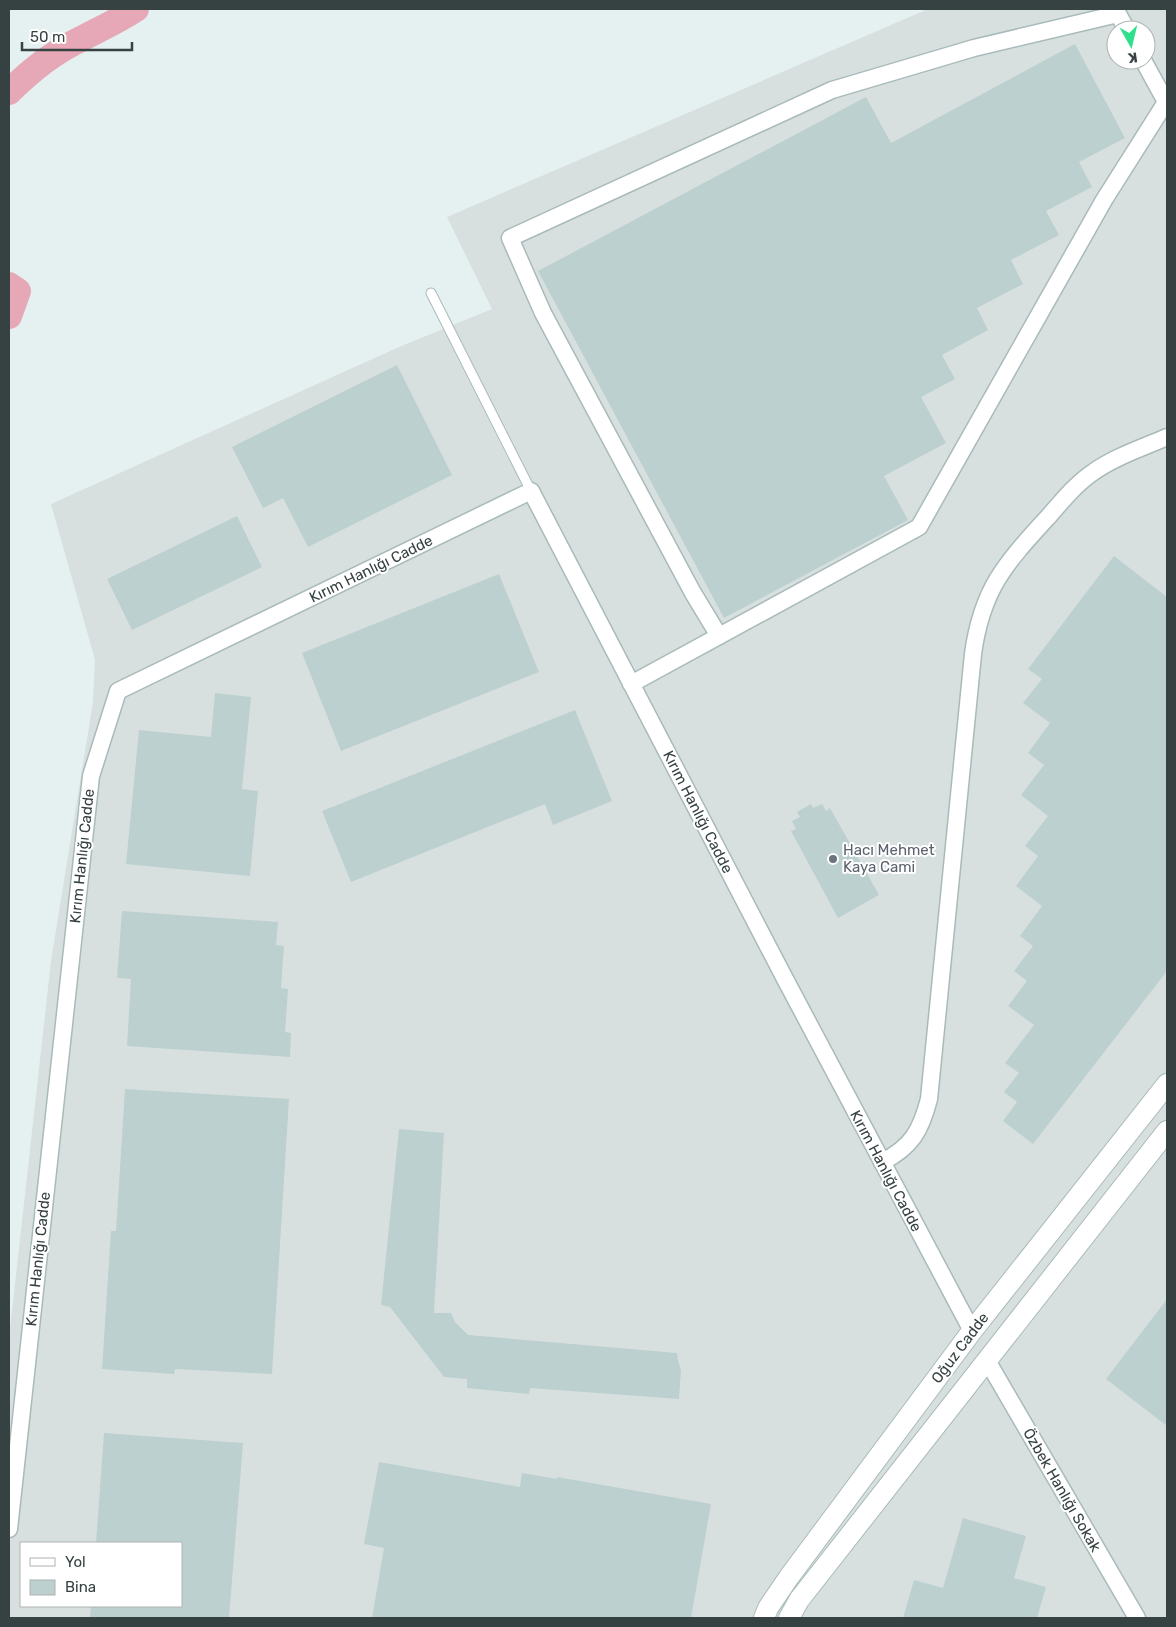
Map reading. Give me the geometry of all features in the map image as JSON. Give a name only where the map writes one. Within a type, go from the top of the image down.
[{"type":"street","points":[[719,636],[693,593],[543,313],[510,238],[832,90],[974,48],[1118,14],[1121,20]]},
{"type":"street","points":[[631,684],[919,527],[1104,200],[1166,102],[1148,70]]},
{"type":"street","points":[[882,1162],[900,1152],[913,1139],[918,1131],[929,1099],[973,654],[976,634],[988,597],[1010,560],[1079,483],[1107,463],[1167,437]]},
{"type":"street","name":"Kırım Hanlığı Cadde","points":[[9,1529],[91,776],[118,692],[531,491],[972,1331]]},
{"type":"street","name":"Oğuz Cadde","points":[[764,1618],[768,1608],[789,1576],[972,1331],[1167,1084]]},
{"type":"street","name":"Oğuz Cadde","points":[[789,1618],[799,1600],[988,1362],[1167,1131]]},
{"type":"street","points":[[972,1331],[988,1362]]},
{"type":"street","name":"Özbek Hanlığı Sokak","points":[[988,1362],[1137,1618]]},
{"type":"lane","points":[[431,293],[531,491]]},
{"type":"shaded area","points":[[928,9],[1167,9],[1167,1618],[9,1618],[9,1338],[51,961],[93,702],[95,660],[51,504],[399,347],[492,309],[447,217]]},
{"type":"building","points":[[1075,44],[1125,138],[1079,162],[1092,187],[1046,211],[1059,235],[1011,260],[1023,284],[977,308],[988,330],[942,355],[955,379],[921,397],[946,443],[884,476],[908,520],[724,618],[538,271],[866,97],[891,143]]},
{"type":"building","points":[[397,365],[452,475],[308,547],[283,498],[263,508],[232,447]]},
{"type":"building","points":[[237,516],[262,567],[132,630],[107,579]]},
{"type":"building","points":[[1114,556],[1167,597],[1167,971],[1033,1144],[1003,1121],[1017,1102],[1004,1092],[1019,1073],[1005,1063],[1034,1025],[1008,1006],[1027,981],[1014,971],[1033,946],[1020,936],[1042,906],[1016,886],[1038,856],[1025,846],[1048,816],[1021,795],[1044,765],[1028,753],[1050,723],[1023,703],[1042,679],[1028,669]]},
{"type":"building","points":[[499,574],[539,672],[341,751],[302,653]]},
{"type":"building","points":[[215,693],[251,697],[242,789],[258,791],[250,876],[126,864],[139,730],[211,737]]},
{"type":"building","points":[[575,710],[612,801],[553,825],[545,804],[351,882],[322,811]]},
{"type":"building","name":"Hacı Mehmet Kaya Cami","points":[[811,804],[813,808],[822,804],[826,811],[830,808],[879,895],[838,918],[791,831],[796,829],[792,821],[800,817],[797,812]]},
{"type":"building","points":[[122,911],[278,922],[276,945],[284,946],[281,988],[288,989],[285,1032],[291,1033],[290,1057],[127,1046],[131,979],[117,978]]},
{"type":"building","points":[[125,1089],[289,1099],[272,1374],[175,1369],[174,1374],[102,1369],[111,1231],[116,1231]]},
{"type":"building","points":[[399,1129],[444,1133],[434,1313],[451,1313],[455,1322],[468,1335],[677,1353],[681,1370],[679,1399],[530,1388],[529,1394],[467,1388],[467,1379],[444,1377],[390,1307],[381,1305]]},
{"type":"building","points":[[1167,1299],[1167,1426],[1106,1379]]},
{"type":"building","points":[[104,1433],[243,1443],[229,1618],[90,1618],[91,1607],[182,1607],[182,1542],[96,1542]]},
{"type":"building","points":[[379,1462],[520,1487],[522,1473],[557,1479],[557,1477],[711,1504],[691,1618],[372,1618],[384,1548],[364,1544]]},
{"type":"building","points":[[963,1518],[1026,1536],[1014,1578],[1046,1587],[1037,1618],[903,1618],[914,1580],[943,1588]]},
{"type":"waterway","points":[[9,92],[34,69],[52,56],[136,9]]},
{"type":"waterway","points":[[9,285],[18,291],[9,316]]},
{"type":"place","name":"Hacı Mehmet Kaya Cami","points":[[833,859]]}]
